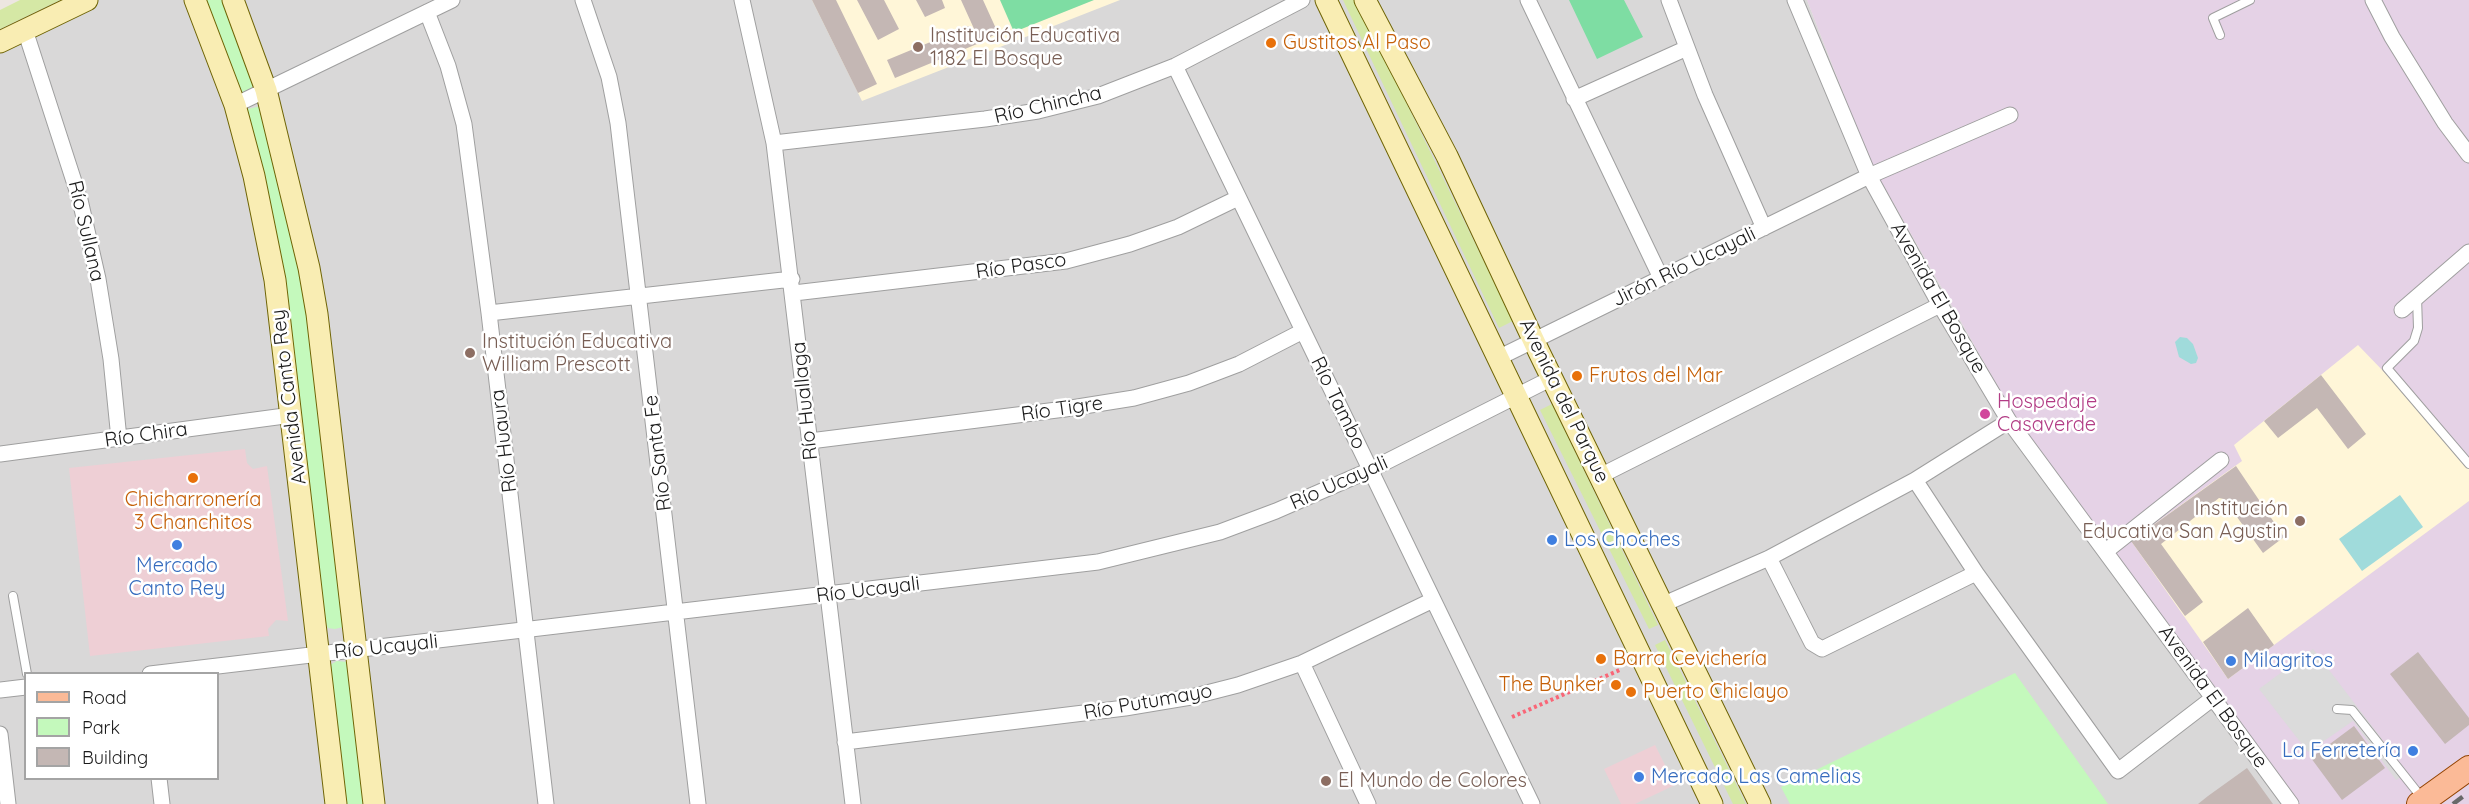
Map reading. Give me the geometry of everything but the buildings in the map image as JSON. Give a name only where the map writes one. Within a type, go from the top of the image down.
[{"type":"main road","points":[[0,42],[87,0]]},
{"type":"main road","name":"Avenida Canto Rey","points":[[195,0],[235,105],[254,176],[275,280],[336,804]]},
{"type":"main road","name":"Avenida Canto Rey","points":[[233,0],[266,90],[301,224],[317,314],[374,804]]},
{"type":"main road","name":"Avenida del Parque","points":[[1326,0],[1712,804]]},
{"type":"main road","name":"Avenida del Parque","points":[[1365,0],[1447,156],[1534,341],[1760,804]]},
{"type":"main road","points":[[2421,802],[2468,771]]},
{"type":"street","points":[[235,105],[452,0]]},
{"type":"street","name":"Río Santa Fe","points":[[583,0],[609,77],[618,123],[699,804]]},
{"type":"street","name":"Río Huallaga","points":[[742,0],[774,142],[793,286],[853,804]]},
{"type":"street","name":"Río Chincha","points":[[774,142],[1038,111],[1098,96],[1174,66],[1302,0]]},
{"type":"street","points":[[1528,0],[1661,278]]},
{"type":"street","points":[[1668,0],[1764,228]]},
{"type":"street","name":"Avenida El Bosque","points":[[1795,0],[1869,176],[1940,305],[2009,421],[2291,804]]},
{"type":"street","points":[[2373,0],[2392,37],[2439,113],[2469,155]]},
{"type":"street","name":"Río Huaura","points":[[427,12],[448,66],[464,124],[489,313],[546,804]]},
{"type":"street","name":"Río Sullana","points":[[25,30],[81,200],[98,279],[111,358],[119,439]]},
{"type":"street","points":[[1575,99],[1687,48]]},
{"type":"street","name":"Río Tambo","points":[[1174,66],[1532,804]]},
{"type":"street","name":"Jirón Río Ucayali","points":[[1498,358],[1869,176],[2010,115]]},
{"type":"street","name":"Río Pasco","points":[[489,313],[640,296],[793,286],[1066,261],[1131,244],[1178,227],[1238,198]]},
{"type":"street","points":[[2403,310],[2469,252]]},
{"type":"street","points":[[1600,476],[1940,305]]},
{"type":"street","name":"Río Tigre","points":[[810,441],[1065,409],[1134,398],[1239,364],[1303,331]]},
{"type":"street","name":"Río Ucayali","points":[[168,672],[1098,562],[1220,532],[1264,516],[1370,470],[1552,378]]},
{"type":"street","name":"Río Chira","points":[[0,454],[292,416]]},
{"type":"street","points":[[1664,604],[1769,558],[1916,480],[2009,421]]},
{"type":"street","points":[[2106,551],[2221,460]]},
{"type":"street","points":[[1916,480],[1976,573],[2118,771],[2213,698]]},
{"type":"street","points":[[1769,558],[1812,643],[1822,650],[1976,573]]},
{"type":"street","name":"Río Putumayo","points":[[845,742],[1158,703],[1238,685],[1302,663],[1433,600]]},
{"type":"street","points":[[1302,663],[1362,802]]},
{"type":"street","points":[[0,690],[24,687]]},
{"type":"street","points":[[0,734],[8,804]]},
{"type":"street","points":[[159,780],[162,804]]},
{"type":"lane","points":[[2220,35],[2213,18],[2250,0]]},
{"type":"lane","points":[[2417,297],[2418,328],[2414,341],[2387,368],[2469,464]]},
{"type":"lane","points":[[13,596],[27,672]]},
{"type":"lane","points":[[2337,709],[2352,710],[2421,802]]},
{"type":"path","points":[[1512,717],[1622,669]]},
{"type":"shaded area","points":[[40,0],[1807,0],[1870,162],[2017,420],[2299,804],[0,804],[0,19]]},
{"type":"shaded area","name":"Institución Educativa 1182 El Bosque","points":[[812,0],[1120,0],[862,101]]},
{"type":"shaded area","points":[[1807,0],[2469,0],[2469,804],[2299,804],[2017,420],[1870,162]]},
{"type":"shaded area","name":"Institución Educativa San Agustin","points":[[2358,345],[2469,460],[2469,501],[2228,679],[2131,541],[2242,461],[2234,445]]},
{"type":"shaded area","name":"Mercado Canto Rey","points":[[245,449],[247,463],[253,469],[267,466],[288,621],[276,620],[268,629],[269,636],[90,656],[69,468]]},
{"type":"shaded area","points":[[2313,649],[2407,772],[2404,775],[2396,780],[2353,721],[2308,752],[2259,689]]},
{"type":"shaded area","name":"Mercado Las Camelias","points":[[1655,745],[1675,785],[1635,804],[1621,804],[1604,769]]},
{"type":"green space","points":[[20,0],[60,0],[0,29],[0,10]]},
{"type":"green space","points":[[205,0],[226,0],[255,82],[251,89],[241,93]]},
{"type":"green space","points":[[1000,0],[1094,0],[1014,32]]},
{"type":"green space","points":[[1343,0],[1356,0],[1513,321],[1499,328]]},
{"type":"green space","points":[[1569,0],[1624,0],[1643,37],[1597,59]]},
{"type":"green space","points":[[261,106],[302,256],[344,618],[343,627],[335,629],[328,628],[324,619],[247,118],[248,109]]},
{"type":"green space","points":[[1552,404],[1658,625],[1649,629],[1540,410]]},
{"type":"green space","points":[[1665,640],[1746,804],[1733,804],[1655,645]]},
{"type":"green space","points":[[337,661],[348,662],[368,804],[345,804],[330,665]]},
{"type":"green space","points":[[2015,673],[2108,804],[1790,804],[1781,787]]},
{"type":"water","points":[[2180,337],[2187,338],[2193,344],[2198,358],[2196,363],[2191,364],[2179,357],[2175,342]]},
{"type":"water","points":[[2400,495],[2423,527],[2362,571],[2339,539]]},
{"type":"railway","points":[[2453,804],[2469,792]]},
{"type":"place","name":"Gustitos Al Paso","points":[[1271,43]]},
{"type":"place","name":"Institución Educativa 1182 El Bosque","points":[[918,47]]},
{"type":"place","name":"Institución Educativa William Prescott","points":[[470,353]]},
{"type":"place","name":"Frutos del Mar","points":[[1577,376]]},
{"type":"place","name":"Hospedaje Casaverde","points":[[1985,414]]},
{"type":"place","name":"Chicharronería 3 Chanchitos","points":[[193,478]]},
{"type":"place","name":"Institución Educativa San Agustin","points":[[2300,521]]},
{"type":"place","name":"Los Choches","points":[[1552,540]]},
{"type":"place","name":"Mercado Canto Rey","points":[[177,545]]},
{"type":"place","name":"Barra Cevichería","points":[[1601,659]]},
{"type":"place","name":"Milagritos","points":[[2231,661]]},
{"type":"place","name":"The Bunker","points":[[1616,685]]},
{"type":"place","name":"Puerto Chiclayo","points":[[1631,692]]},
{"type":"place","name":"La Ferretería","points":[[2413,751]]},
{"type":"place","name":"Mercado Las Camelias","points":[[1639,777]]},
{"type":"place","name":"El Mundo de Colores","points":[[1326,781]]}]
